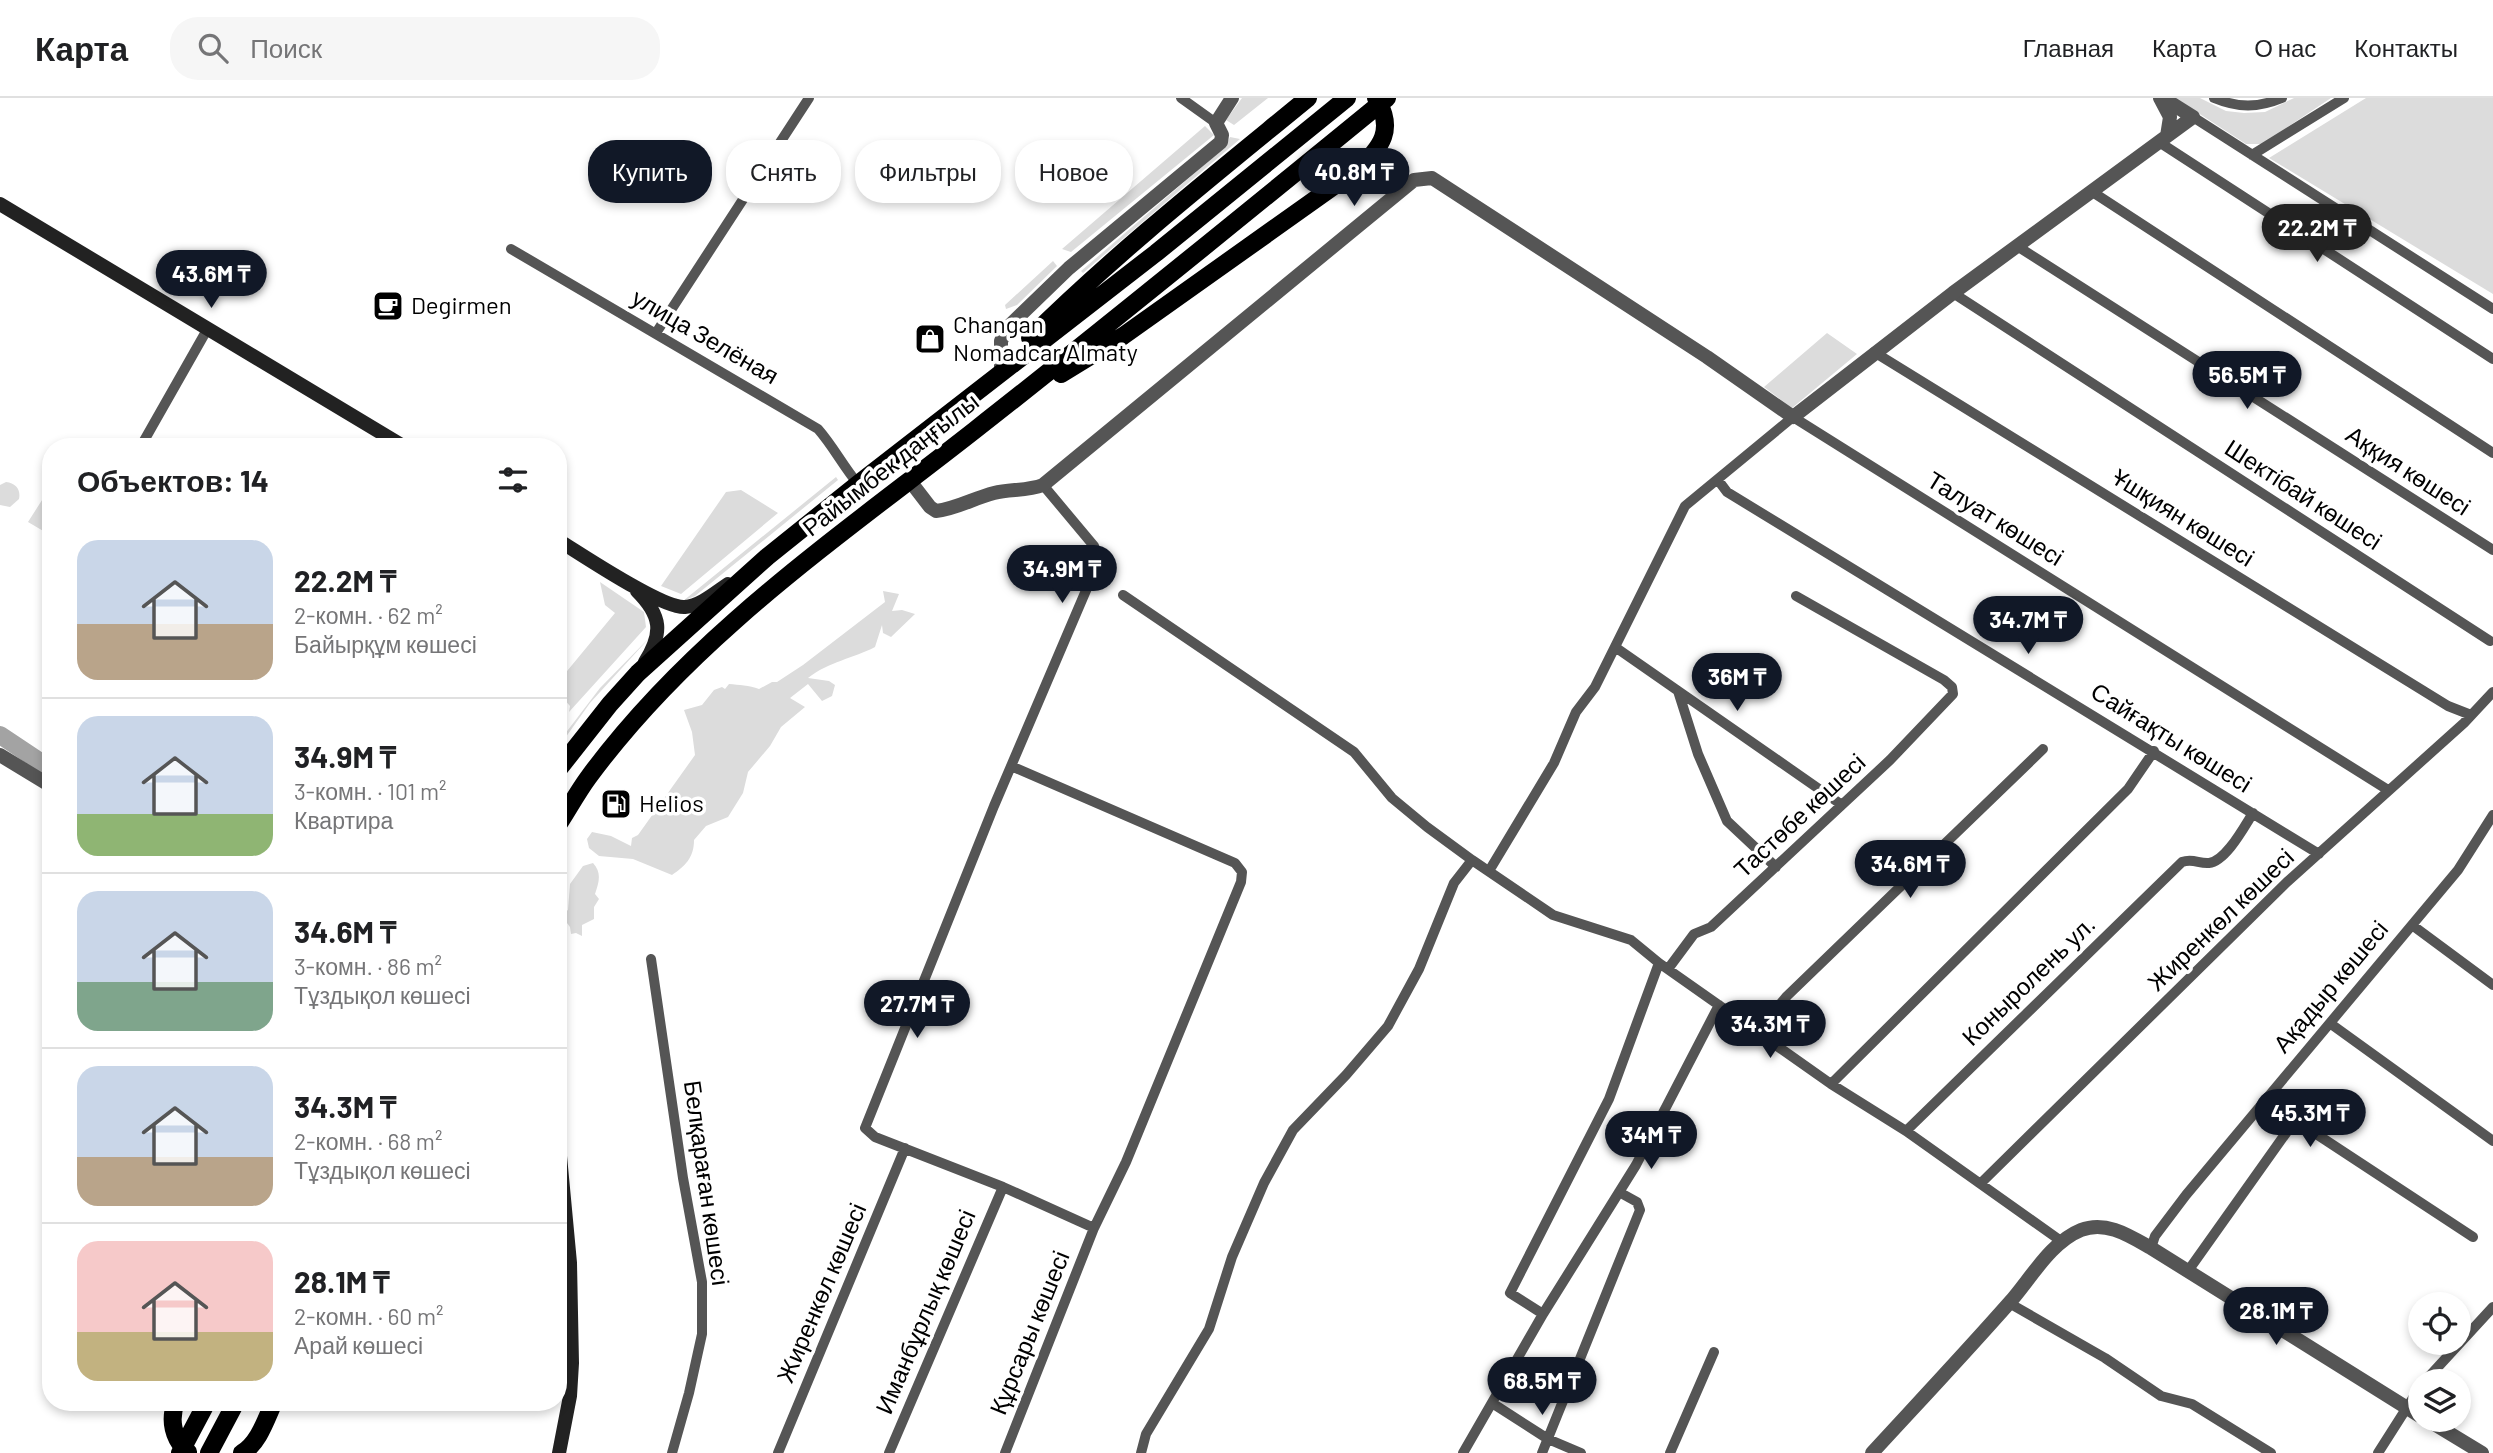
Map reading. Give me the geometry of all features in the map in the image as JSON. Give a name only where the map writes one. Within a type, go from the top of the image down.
[{"type":"highway","points":[[976,391],[1084,285],[1139,236],[1308,98]]},
{"type":"highway","name":"Райымбек даңғылы","points":[[567,759],[638,673],[767,557],[976,391],[1156,253],[1347,98]]},
{"type":"highway","points":[[995,414],[1123,336],[1358,169],[1376,153],[1385,135],[1385,119],[1376,98]]},
{"type":"highway","name":"Райымбек даңғылы","points":[[567,811],[588,779],[628,730],[695,658],[785,579],[1185,263],[1387,98]]},
{"type":"highway","points":[[173,1411],[173,1430],[178,1444],[189,1453]]},
{"type":"highway","points":[[180,1453],[202,1411]]},
{"type":"highway","points":[[209,1453],[231,1411]]},
{"type":"highway","points":[[242,1453],[260,1432],[270,1411]]},
{"type":"main road","points":[[0,204],[390,438]]},
{"type":"main road","points":[[567,546],[628,583],[672,606],[685,608],[702,601],[767,557]]},
{"type":"main road","points":[[628,583],[644,599],[657,621],[659,634],[655,647],[638,673]]},
{"type":"main road","points":[[559,1453],[570,1396],[572,1363],[567,1232]]},
{"type":"street","points":[[656,333],[809,98]]},
{"type":"street","points":[[1001,367],[1001,341],[1006,328],[1069,268],[1221,142],[1222,135],[1216,123],[1181,98]]},
{"type":"street","points":[[1216,123],[1232,98]]},
{"type":"street","points":[[2162,98],[2493,309]]},
{"type":"street","points":[[2162,98],[2170,117],[2163,139]]},
{"type":"street","points":[[2214,98],[2245,107],[2283,98]]},
{"type":"street","points":[[2252,155],[2344,98]]},
{"type":"street","points":[[1489,871],[1554,763],[1576,712],[1595,687],[1685,506],[1874,352],[2193,117]]},
{"type":"street","points":[[2163,139],[2493,359]]},
{"type":"street","points":[[911,481],[936,511],[950,510],[998,492],[1043,485],[1415,180],[1432,178],[1696,350],[1793,417]]},
{"type":"street","points":[[2091,191],[2493,453]]},
{"type":"street","name":"Аққия көшесі","points":[[2017,246],[2493,550]]},
{"type":"street","name":"улица Зелёная","points":[[511,249],[818,429],[831,444],[842,466],[858,484]]},
{"type":"street","points":[[1069,268],[1084,285]]},
{"type":"street","name":"Шектібай көшесі","points":[[1953,293],[2490,641]]},
{"type":"street","points":[[146,438],[208,328]]},
{"type":"street","name":"Ұшқиян көшесі","points":[[1874,352],[2448,706],[2471,715]]},
{"type":"street","name":"Талуат көшесі","points":[[1793,417],[2388,790]]},
{"type":"street","name":"Сайғақты көшесі","points":[[1718,480],[1727,492],[1819,550],[2154,751],[2319,854]]},
{"type":"street","points":[[1043,485],[1094,546],[1099,559],[865,1123],[867,1131],[875,1137],[1003,1187],[1094,1228]]},
{"type":"street","points":[[1123,594],[1354,752],[1392,797],[1472,860],[1553,915],[1630,940],[1831,1084],[1982,1182],[2062,1241]]},
{"type":"street","name":"Тастөбе көшесі","points":[[1543,1314],[1510,1293],[1609,1099],[1663,966],[1694,934],[1711,927],[1842,805],[1953,694],[1952,687],[1944,680],[1796,596]]},
{"type":"street","points":[[1615,648],[1842,805]]},
{"type":"street","points":[[1678,691],[1698,754],[1727,821],[1776,866]]},
{"type":"street","name":"Жиренкөл көшесі","points":[[1982,1182],[2287,882],[2493,692]]},
{"type":"street","points":[[1757,1032],[1787,996],[2043,749]]},
{"type":"street","points":[[1831,1084],[2129,789],[2154,751]]},
{"type":"street","points":[[0,755],[42,781]]},
{"type":"street","name":"Құрсары көшесі","points":[[1005,1453],[1094,1228],[1132,1150],[1241,882],[1242,872],[1236,863],[1012,766]]},
{"type":"street","name":"Коныролень ул.","points":[[1906,1131],[2182,862],[2192,859],[2204,863],[2217,860],[2235,840],[2253,813]]},
{"type":"street","name":"Ақадыр көшесі","points":[[2151,1248],[2155,1236],[2186,1195],[2458,870],[2493,815]]},
{"type":"street","points":[[1141,1453],[1146,1434],[1209,1329],[1233,1257],[1264,1183],[1293,1130],[1388,1026],[1419,969],[1454,883],[1472,860]]},
{"type":"street","points":[[2412,925],[2493,985]]},
{"type":"street","name":"Белқараған көшесі","points":[[651,959],[683,1178],[702,1282],[702,1334],[672,1453]]},
{"type":"street","points":[[1463,1453],[1678,1089],[1719,1005]]},
{"type":"street","points":[[2331,1024],[2493,1141]]},
{"type":"street","points":[[2188,1271],[2291,1126],[2298,1122],[2473,1237]]},
{"type":"street","name":"Жиренкөл көшесі","points":[[778,1453],[905,1148]]},
{"type":"street","name":"Иманбұрлық көшесі","points":[[889,1453],[1003,1187]]},
{"type":"street","points":[[1542,1453],[1640,1210],[1637,1202],[1619,1192]]},
{"type":"street","points":[[1872,1453],[2062,1241],[2082,1229],[2118,1230],[2151,1248],[2406,1407]]},
{"type":"street","points":[[2009,1303],[2105,1358],[2161,1396],[2192,1404],[2271,1453]]},
{"type":"street","points":[[2436,1369],[2493,1307]]},
{"type":"street","points":[[1670,1453],[1714,1352]]},
{"type":"street","points":[[1492,1403],[1548,1439],[1581,1453]]},
{"type":"street","points":[[2378,1453],[2408,1404]]},
{"type":"street","points":[[2447,1432],[2482,1453]]},
{"type":"shaded area","points":[[1242,98],[1268,98],[1234,125],[1226,120]]},
{"type":"shaded area","points":[[2175,98],[2200,98],[2226,111],[2244,113],[2265,112],[2294,98],[2331,98],[2262,144],[2246,144]]},
{"type":"shaded area","points":[[2366,98],[2493,98],[2493,294],[2269,158]]},
{"type":"shaded area","points":[[1205,126],[1214,135],[1133,201],[1133,188]]},
{"type":"shaded area","points":[[1230,137],[1240,139],[1083,273],[1081,271],[1225,147]]},
{"type":"shaded area","points":[[1115,203],[1131,203],[1071,252],[1062,249]]},
{"type":"shaded area","points":[[1053,261],[1057,266],[1017,305],[1006,309],[1005,305]]},
{"type":"shaded area","points":[[1827,333],[1857,354],[1792,408],[1764,387]]},
{"type":"shaded area","points":[[836,477],[838,480],[695,596],[683,601]]},
{"type":"shaded area","points":[[6,482],[15,485],[19,493],[19,499],[10,507],[0,505],[0,485]]},
{"type":"shaded area","points":[[741,490],[778,513],[681,594],[661,586],[726,492]]},
{"type":"shaded area","points":[[42,500],[42,530],[28,522]]},
{"type":"shaded area","points":[[600,582],[644,612],[646,627],[569,712],[567,671],[615,613],[605,605]]},
{"type":"shaded area","points":[[883,591],[899,594],[892,611],[902,610],[915,614],[891,637],[883,633],[882,625],[875,647],[808,678],[829,681],[835,685],[832,696],[822,701],[808,684],[790,698],[805,707],[781,727],[770,746],[748,772],[743,793],[728,817],[706,826],[694,840],[690,857],[681,868],[672,875],[633,859],[599,856],[589,848],[587,839],[592,832],[611,836],[631,846],[632,838],[638,835],[695,755],[692,732],[684,710],[702,705],[714,690],[722,687],[725,689],[729,684],[759,689],[777,682],[885,602]]},
{"type":"shaded area","points":[[652,635],[590,703],[567,735],[567,731],[600,688]]},
{"type":"shaded area","points":[[593,863],[598,870],[595,894],[599,899],[594,907],[594,919],[582,925],[582,936],[571,934],[567,911],[570,884],[583,866]]},
{"type":"waterway","points":[[0,735],[42,763]]},
{"type":"place","name":"Degirmen","points":[[388,306]]},
{"type":"place","name":"Changan Nomadcar Almaty","points":[[930,339]]},
{"type":"place","name":"Helios","points":[[616,804]]}]
